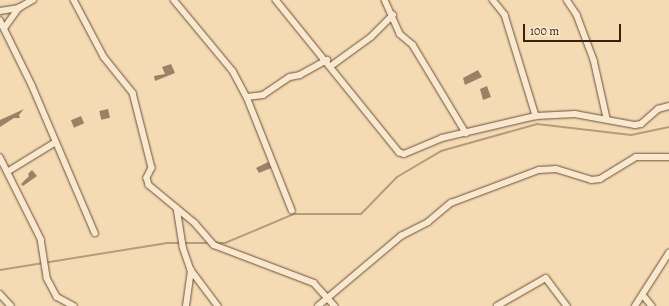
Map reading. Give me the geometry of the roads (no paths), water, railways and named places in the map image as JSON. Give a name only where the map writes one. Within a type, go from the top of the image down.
[{"type":"street","points":[[0,11],[19,8],[33,0]]},
{"type":"street","points":[[74,0],[104,57],[133,93],[152,168],[147,178],[150,185],[177,207],[214,245],[314,283],[335,306]]},
{"type":"street","points":[[174,0],[232,71],[247,97],[292,210]]},
{"type":"street","points":[[276,0],[331,66],[399,152],[408,154],[430,142],[536,116],[575,114],[641,124],[658,109],[669,106]]},
{"type":"street","points":[[385,0],[400,34],[413,45],[466,132]]},
{"type":"street","points":[[493,0],[505,15],[536,116]]},
{"type":"street","points":[[567,0],[576,15],[594,60],[607,118]]},
{"type":"street","points":[[5,27],[19,8]]},
{"type":"street","points":[[331,66],[371,37],[392,15]]},
{"type":"street","points":[[0,20],[5,27],[95,233]]},
{"type":"street","points":[[247,97],[263,95],[290,77],[307,72],[326,60]]},
{"type":"street","points":[[7,172],[56,142]]},
{"type":"street","points":[[0,157],[41,239],[49,284],[57,297],[74,306]]},
{"type":"street","points":[[318,306],[401,236],[428,222],[451,203],[539,170],[556,169],[592,180],[600,179],[636,157],[669,157]]},
{"type":"street","points":[[177,207],[183,247],[192,270],[218,306]]},
{"type":"street","points":[[635,306],[669,254]]},
{"type":"street","points":[[186,306],[192,270]]},
{"type":"street","points":[[497,306],[546,278],[567,306]]},
{"type":"street","points":[[0,294],[11,306]]},
{"type":"street","points":[[643,295],[652,306]]},
{"type":"waterway","points":[[0,270],[166,243],[225,243],[294,214],[361,214],[397,177],[441,151],[537,124],[631,135],[669,127]]}]
